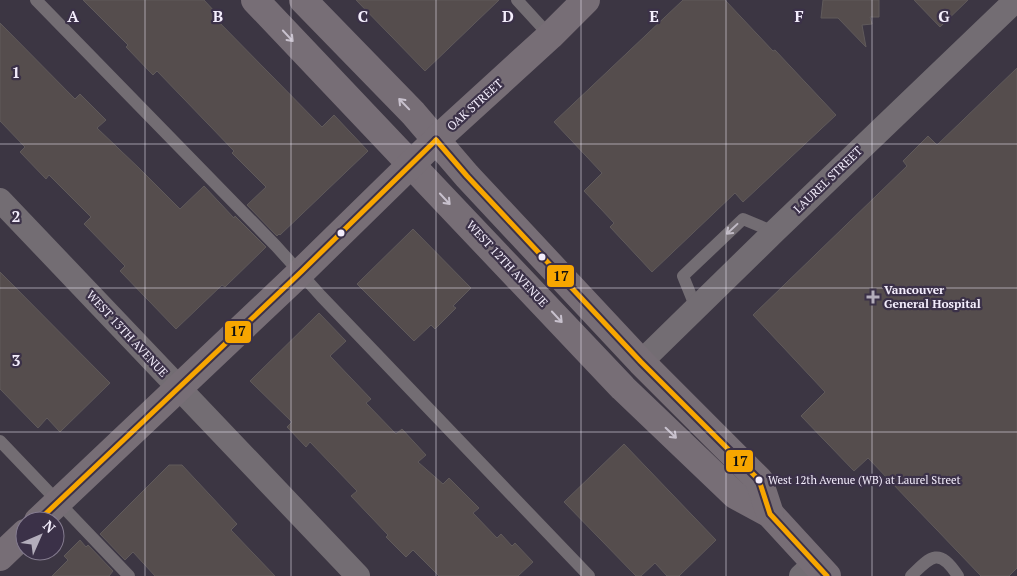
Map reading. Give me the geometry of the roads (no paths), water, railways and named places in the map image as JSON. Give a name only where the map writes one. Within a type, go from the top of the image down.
[{"type":"street","name":"WEST 12TH AVENUE","points":[[255,0],[623,388],[735,495],[770,514]]},
{"type":"street","name":"WEST 12TH AVENUE","points":[[303,0],[413,113],[466,176],[642,362],[759,480],[770,514],[814,572]]},
{"type":"street","name":"OAK STREET","points":[[49,511],[301,272],[436,140],[550,36],[586,0]]},
{"type":"street","name":"LAUREL STREET","points":[[642,362],[774,232],[1016,0]]},
{"type":"street","name":"WEST 13TH AVENUE","points":[[0,200],[358,576]]},
{"type":"street","points":[[0,557],[15,543]]},
{"type":"lane","points":[[36,0],[301,272],[321,296],[589,576]]},
{"type":"lane","points":[[517,0],[550,36]]},
{"type":"lane","points":[[696,308],[683,276],[743,219],[774,232]]},
{"type":"lane","points":[[0,441],[129,576]]},
{"type":"lane","points":[[911,576],[926,560],[936,557],[944,560],[958,576]]},
{"type":"place","name":"Vancouver General Hospital","points":[[873,297]]},
{"type":"place","name":"West 12th Avenue (WB) at Laurel Street","points":[[759,480]]}]
